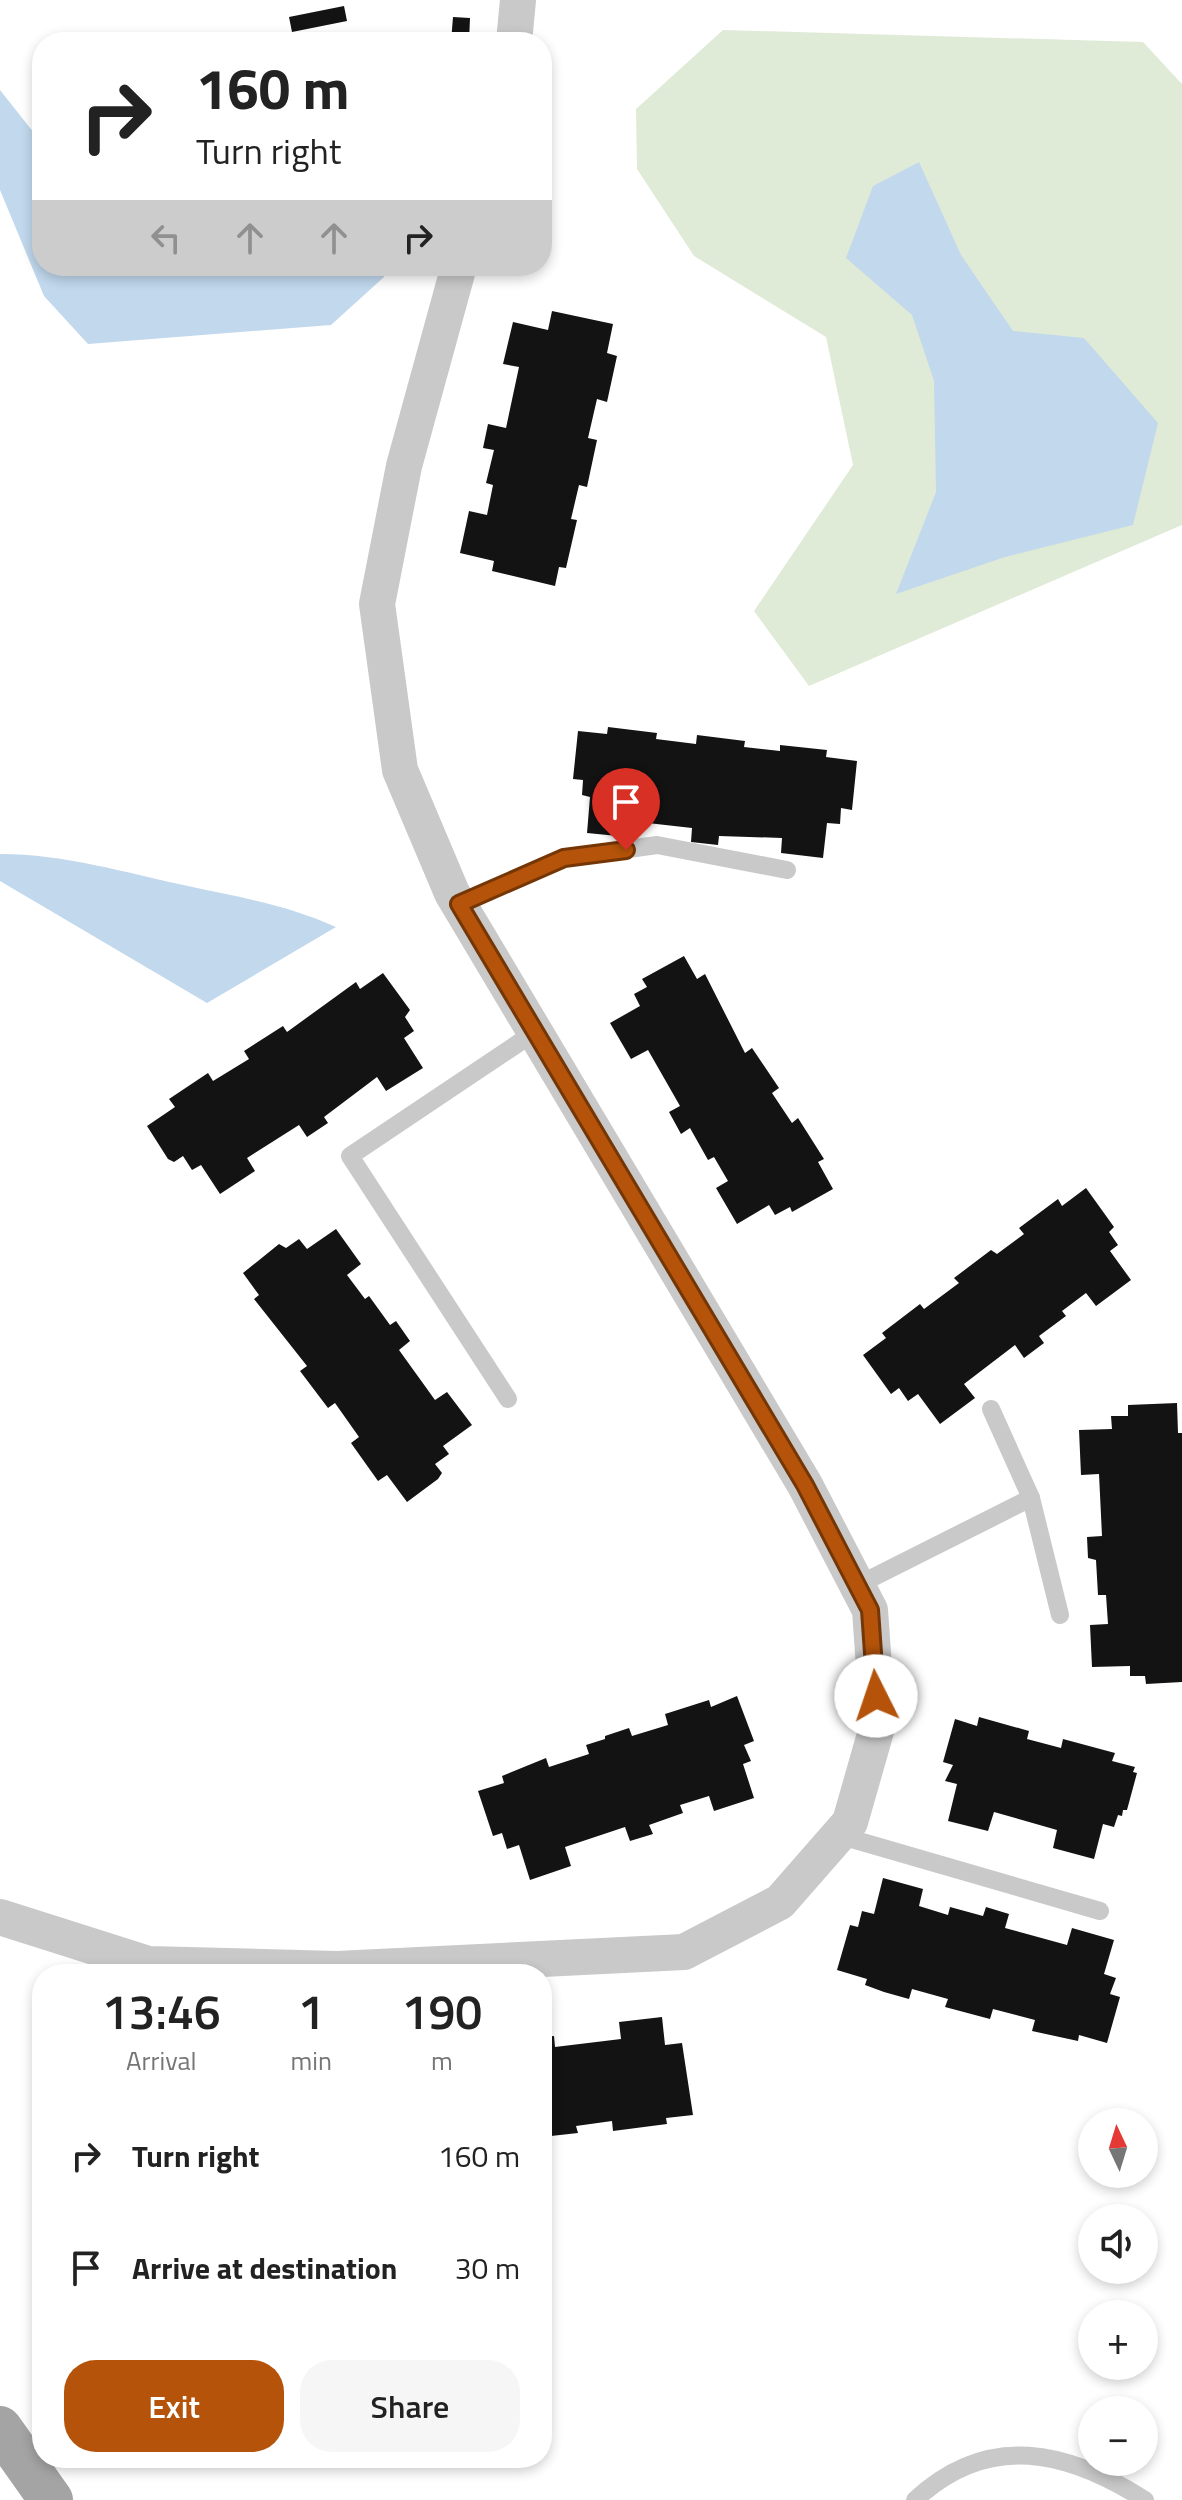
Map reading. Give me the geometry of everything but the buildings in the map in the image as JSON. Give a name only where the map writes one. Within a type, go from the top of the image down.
[{"type":"main road","points":[[0,2428],[51,2500]]},
{"type":"street","points":[[515,32],[518,0]]},
{"type":"street","points":[[439,1964],[684,1952],[780,1902],[850,1822],[878,1724],[870,1610],[858,1585],[805,1485],[459,904],[400,770],[377,604],[404,466],[456,276]]},
{"type":"street","points":[[0,1917],[148,1964]]},
{"type":"lane","points":[[459,904],[564,858],[657,845],[787,870]]},
{"type":"lane","points":[[508,1399],[350,1156],[535,1032]]},
{"type":"lane","points":[[991,1409],[1031,1498],[1060,1615]]},
{"type":"lane","points":[[858,1585],[1031,1498]]},
{"type":"lane","points":[[838,1835],[1100,1911]]},
{"type":"lane","points":[[915,2500],[929,2487],[966,2466],[1011,2455],[1035,2455],[1096,2470],[1145,2500]]},
{"type":"green space","points":[[723,30],[1143,42],[1182,84],[1182,525],[809,686],[754,611],[853,465],[826,337],[694,256],[637,169],[636,109]]},
{"type":"water","points":[[0,90],[32,130],[32,267],[0,190]]},
{"type":"water","points":[[919,162],[961,255],[1013,331],[1084,338],[1158,423],[1133,525],[1005,557],[896,594],[936,492],[934,381],[912,315],[846,258],[873,186]]},
{"type":"water","points":[[36,276],[384,276],[331,325],[88,344],[44,296]]},
{"type":"water","points":[[0,854],[48,857],[118,870],[263,902],[336,927],[207,1003],[0,881]]},
{"type":"route","points":[[626,850],[564,858],[459,904],[805,1485],[870,1610],[876,1696]]}]
